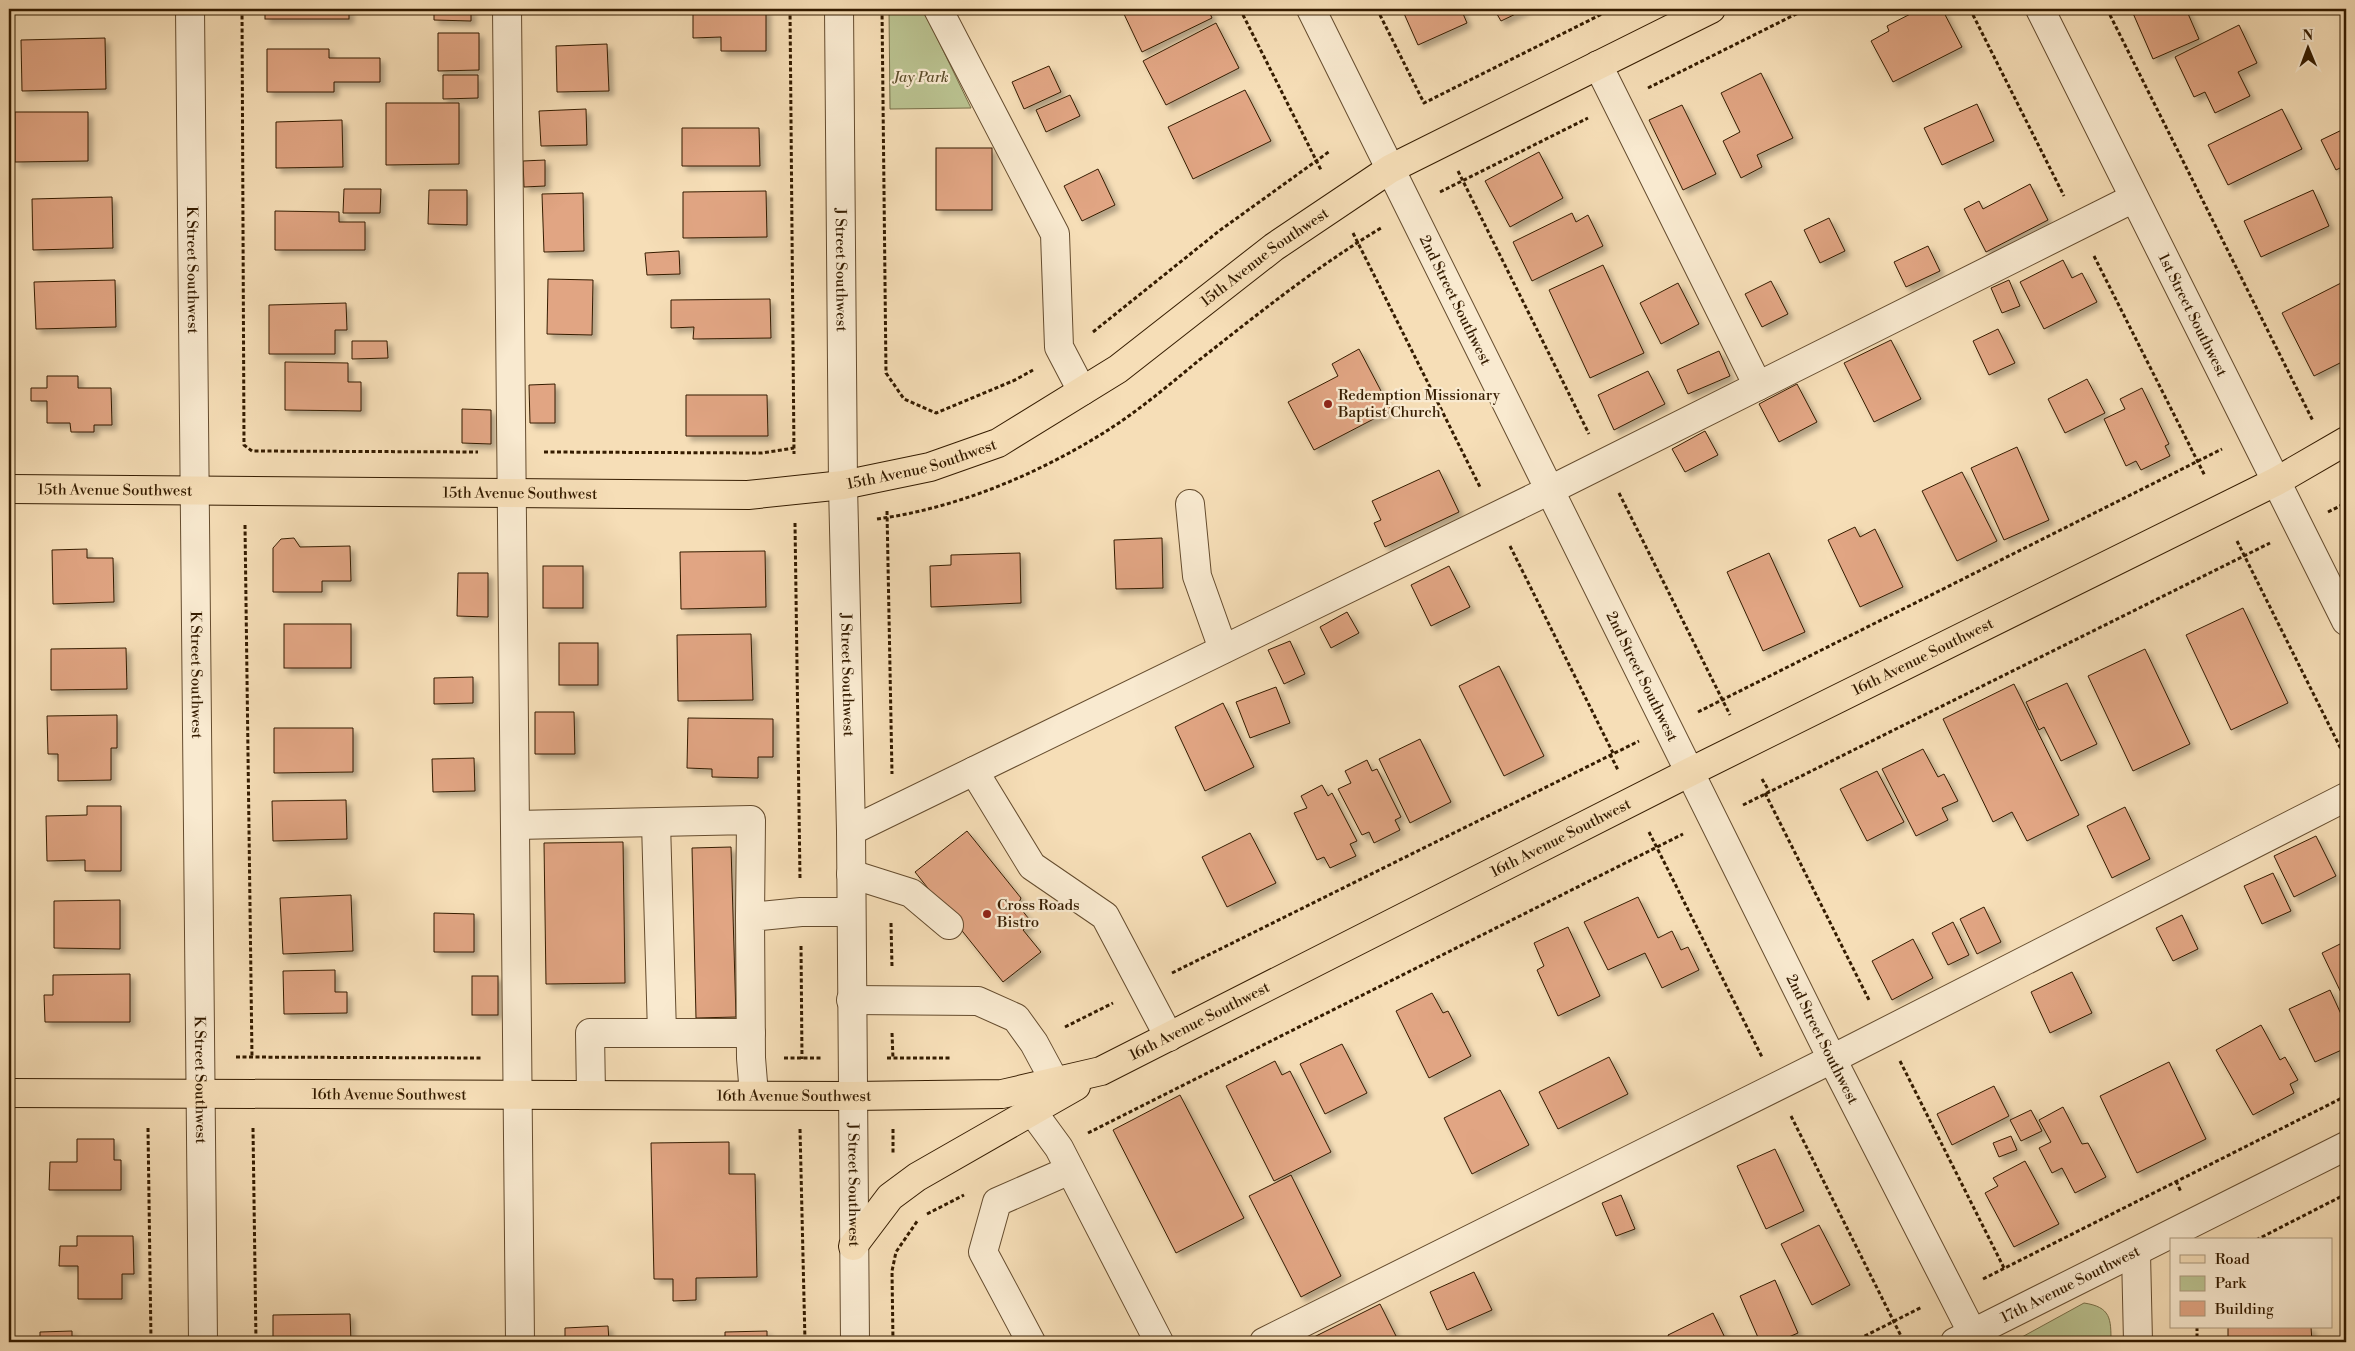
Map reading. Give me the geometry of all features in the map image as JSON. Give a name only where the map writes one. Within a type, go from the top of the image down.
[{"type":"main road","name":"15th Avenue Southwest","points":[[9,489],[748,495],[843,485],[930,467],[998,443],[1118,369],[1274,247],[1390,168],[1711,9]]},
{"type":"main road","name":"16th Avenue Southwest","points":[[9,1093],[852,1096],[1002,1094],[1101,1071],[1690,772],[2277,481],[2346,441]]},
{"type":"main road","points":[[853,1246],[894,1194],[917,1177],[1101,1071]]},
{"type":"street","name":"K Street Southwest","points":[[190,9],[203,1342]]},
{"type":"street","points":[[507,9],[513,452],[520,1342]]},
{"type":"street","name":"J Street Southwest","points":[[839,9],[843,485],[851,831],[854,1342]]},
{"type":"street","points":[[938,9],[1055,234],[1059,347],[1082,391]]},
{"type":"street","name":"2nd Street Southwest","points":[[1311,9],[1969,1339]]},
{"type":"street","name":"1st Street Southwest","points":[[2040,9],[2346,621]]},
{"type":"street","points":[[1598,65],[1758,386]]},
{"type":"street","points":[[851,831],[1550,490],[2134,198]]},
{"type":"street","points":[[1190,504],[1197,576],[1223,649]]},
{"type":"street","points":[[974,771],[1032,866],[1105,916],[1169,1037]]},
{"type":"street","points":[[1264,1342],[1832,1059],[2346,797]]},
{"type":"street","points":[[516,825],[750,820],[751,1033],[754,1095]]},
{"type":"street","points":[[656,823],[662,1033]]},
{"type":"street","points":[[851,874],[911,893],[949,925]]},
{"type":"street","points":[[750,918],[801,912],[851,912]]},
{"type":"street","points":[[851,1000],[978,1001],[1016,1018],[1034,1043],[1055,1082]]},
{"type":"street","points":[[591,1094],[590,1033],[751,1033]]},
{"type":"street","points":[[1032,1111],[1064,1159],[1159,1342]]},
{"type":"street","name":"17th Avenue Southwest","points":[[1969,1339],[2346,1146]]},
{"type":"street","points":[[1031,1342],[983,1252],[998,1202],[1064,1159]]},
{"type":"street","points":[[2136,1253],[2138,1342]]},
{"type":"path","points":[[242,9],[244,445],[252,452],[762,453],[794,448]]},
{"type":"path","points":[[790,9],[794,454]]},
{"type":"path","points":[[882,9],[886,373],[904,399],[936,413],[1015,380],[1063,353],[1117,315],[1219,231],[1330,151]]},
{"type":"path","points":[[1240,9],[1321,170]]},
{"type":"path","points":[[1376,9],[1424,104],[1612,9]]},
{"type":"path","points":[[2108,9],[2314,422]]},
{"type":"path","points":[[1697,712],[2225,448]]},
{"type":"path","points":[[2323,515],[2346,503]]},
{"type":"path","points":[[794,518],[802,1067]]},
{"type":"path","points":[[245,525],[252,1066]]},
{"type":"path","points":[[2237,541],[2346,759]]},
{"type":"path","points":[[1736,808],[2275,541]]},
{"type":"path","points":[[1610,754],[1618,770]]},
{"type":"path","points":[[1762,779],[1769,791]]},
{"type":"path","points":[[1064,1159],[1687,832]]},
{"type":"path","points":[[1975,1282],[2346,1096]]},
{"type":"path","points":[[253,1121],[256,1342]]},
{"type":"path","points":[[148,1122],[151,1342]]},
{"type":"path","points":[[893,1129],[893,1161]]},
{"type":"path","points":[[802,1130],[805,1342]]},
{"type":"path","points":[[893,1342],[892,1271],[896,1252],[920,1218],[972,1191]]},
{"type":"path","points":[[2260,1238],[2346,1194]]},
{"type":"path","points":[[1853,1342],[1924,1306]]},
{"type":"path","points":[[2197,1328],[2197,1342]]},
{"type":"green space","name":"Jay Park","points":[[889,9],[923,9],[971,108],[890,109]]},
{"type":"green space","points":[[2084,1303],[2100,1308],[2108,1315],[2111,1327],[2111,1342],[2017,1342],[2022,1337]]},
{"type":"building","points":[[265,9],[349,9],[349,19],[265,19]]},
{"type":"building","points":[[434,9],[471,9],[471,21],[434,20]]},
{"type":"building","points":[[693,9],[766,9],[766,51],[721,51],[721,37],[693,38]]},
{"type":"building","points":[[1129,9],[1208,9],[1212,18],[1142,52],[1123,12]]},
{"type":"building","points":[[1402,9],[1461,9],[1467,23],[1418,45]]},
{"type":"building","points":[[1494,9],[1526,9],[1501,21]]},
{"type":"building","points":[[1920,9],[1942,9],[1962,47],[1893,82],[1871,41],[1889,31],[1887,26]]},
{"type":"building","points":[[2137,9],[2186,9],[2199,39],[2153,59],[2132,11]]},
{"type":"building","points":[[1216,23],[1239,68],[1166,105],[1143,61]]},
{"type":"building","points":[[2239,25],[2257,63],[2238,72],[2250,96],[2215,113],[2205,92],[2194,97],[2175,57]]},
{"type":"building","points":[[438,33],[479,33],[479,70],[438,71]]},
{"type":"building","points":[[105,38],[106,89],[22,91],[21,40]]},
{"type":"building","points":[[607,44],[609,91],[557,92],[556,46]]},
{"type":"building","points":[[267,49],[329,49],[329,58],[380,58],[380,82],[334,82],[334,92],[267,92]]},
{"type":"building","points":[[1049,66],[1061,92],[1024,109],[1012,82]]},
{"type":"building","points":[[1761,73],[1793,138],[1757,155],[1762,167],[1741,178],[1723,141],[1740,132],[1721,93]]},
{"type":"building","points":[[443,75],[478,75],[478,98],[443,99]]},
{"type":"building","points":[[1245,90],[1271,141],[1193,179],[1168,127]]},
{"type":"building","points":[[1070,95],[1080,116],[1046,132],[1036,110]]},
{"type":"building","points":[[386,103],[459,103],[459,164],[386,165]]},
{"type":"building","points":[[1977,104],[1994,141],[1942,165],[1924,128]]},
{"type":"building","points":[[1682,105],[1716,174],[1683,190],[1649,120]]},
{"type":"building","points":[[586,109],[587,145],[541,146],[539,111]]},
{"type":"building","points":[[2282,109],[2302,149],[2228,185],[2208,145]]},
{"type":"building","points":[[15,112],[88,112],[88,161],[15,162]]},
{"type":"building","points":[[342,120],[343,167],[276,168],[276,122]]},
{"type":"building","points":[[682,128],[759,128],[760,166],[682,166]]},
{"type":"building","points":[[2346,128],[2346,165],[2336,170],[2321,140]]},
{"type":"building","points":[[936,148],[992,148],[992,210],[936,210]]},
{"type":"building","points":[[1539,152],[1563,198],[1510,227],[1485,181]]},
{"type":"building","points":[[545,160],[545,186],[524,187],[523,161]]},
{"type":"building","points":[[1098,169],[1115,205],[1082,221],[1064,186]]},
{"type":"building","points":[[2030,184],[2048,220],[1986,252],[1964,209],[1979,201],[1983,209]]},
{"type":"building","points":[[344,189],[381,189],[380,213],[343,213]]},
{"type":"building","points":[[429,190],[467,190],[467,225],[428,224]]},
{"type":"building","points":[[2313,190],[2329,226],[2261,257],[2244,221]]},
{"type":"building","points":[[766,191],[767,237],[683,238],[683,192]]},
{"type":"building","points":[[583,193],[584,251],[544,252],[542,194]]},
{"type":"building","points":[[112,197],[113,248],[33,250],[32,199]]},
{"type":"building","points":[[275,211],[339,212],[339,222],[365,222],[365,250],[275,250]]},
{"type":"building","points":[[1572,213],[1576,222],[1588,215],[1603,246],[1532,281],[1513,242]]},
{"type":"building","points":[[1829,218],[1845,251],[1820,263],[1804,230]]},
{"type":"building","points":[[1928,246],[1940,271],[1906,287],[1894,262]]},
{"type":"building","points":[[679,251],[680,274],[647,275],[645,253]]},
{"type":"building","points":[[2063,260],[2072,278],[2082,273],[2097,302],[2044,329],[2020,282]]},
{"type":"building","points":[[1603,265],[1644,353],[1590,378],[1549,290]]},
{"type":"building","points":[[548,279],[593,280],[592,335],[547,334]]},
{"type":"building","points":[[115,280],[116,327],[36,329],[34,282]]},
{"type":"building","points":[[2009,280],[2020,306],[2002,313],[1991,288]]},
{"type":"building","points":[[1771,281],[1788,314],[1762,327],[1745,294]]},
{"type":"building","points":[[1678,283],[1699,324],[1661,344],[1640,303]]},
{"type":"building","points":[[2341,283],[2346,294],[2346,360],[2314,376],[2282,313]]},
{"type":"building","points":[[770,299],[771,338],[693,339],[694,327],[671,328],[671,300]]},
{"type":"building","points":[[346,303],[347,330],[335,330],[335,354],[269,354],[269,305]]},
{"type":"building","points":[[1998,329],[2015,363],[1989,375],[1973,341]]},
{"type":"building","points":[[1891,340],[1921,399],[1874,422],[1844,363]]},
{"type":"building","points":[[352,341],[387,341],[388,358],[352,359]]},
{"type":"building","points":[[1359,349],[1391,410],[1314,450],[1288,402],[1338,376],[1332,364]]},
{"type":"building","points":[[1719,351],[1730,376],[1688,394],[1677,370]]},
{"type":"building","points":[[285,362],[348,363],[348,382],[361,382],[361,411],[285,410]]},
{"type":"building","points":[[1648,371],[1665,404],[1614,430],[1598,395]]},
{"type":"building","points":[[47,376],[78,376],[78,388],[111,388],[112,425],[94,425],[94,432],[71,432],[70,423],[47,423],[47,401],[31,401],[31,388],[47,388]]},
{"type":"building","points":[[2087,379],[2105,413],[2065,433],[2048,399]]},
{"type":"building","points":[[555,384],[555,423],[530,423],[529,385]]},
{"type":"building","points":[[1797,384],[1817,422],[1779,442],[1759,404]]},
{"type":"building","points":[[2142,388],[2169,444],[2165,446],[2170,456],[2141,470],[2136,461],[2126,466],[2104,419],[2125,409],[2120,399]]},
{"type":"building","points":[[686,395],[767,395],[768,436],[686,436]]},
{"type":"building","points":[[462,409],[491,410],[491,444],[462,443]]},
{"type":"building","points":[[1705,431],[1718,455],[1685,472],[1672,449]]},
{"type":"building","points":[[2017,447],[2049,520],[2004,540],[1971,468]]},
{"type":"building","points":[[1439,470],[1459,512],[1385,547],[1374,523],[1381,520],[1372,501]]},
{"type":"building","points":[[1962,472],[1997,541],[1957,561],[1922,491]]},
{"type":"building","points":[[1855,527],[1860,537],[1875,529],[1903,587],[1860,607],[1828,540]]},
{"type":"building","points":[[294,538],[300,547],[350,546],[351,581],[322,581],[322,592],[273,592],[273,548],[281,539]]},
{"type":"building","points":[[1162,538],[1163,588],[1116,589],[1114,540]]},
{"type":"building","points":[[87,549],[87,558],[113,558],[114,602],[53,604],[52,550]]},
{"type":"building","points":[[765,551],[766,607],[681,609],[680,552]]},
{"type":"building","points":[[1020,553],[1021,603],[931,607],[930,566],[951,565],[951,555]]},
{"type":"building","points":[[1769,553],[1805,632],[1763,651],[1727,572]]},
{"type":"building","points":[[543,566],[583,566],[583,608],[543,608]]},
{"type":"building","points":[[1449,566],[1470,607],[1431,626],[1411,585]]},
{"type":"building","points":[[458,573],[488,573],[488,617],[457,616]]},
{"type":"building","points":[[2243,608],[2288,703],[2231,730],[2186,635]]},
{"type":"building","points":[[1347,612],[1359,633],[1331,648],[1320,627]]},
{"type":"building","points":[[284,624],[351,624],[351,668],[284,668]]},
{"type":"building","points":[[751,634],[753,700],[678,701],[677,635]]},
{"type":"building","points":[[1290,641],[1305,674],[1284,684],[1268,650]]},
{"type":"building","points":[[559,643],[598,643],[598,685],[559,685]]},
{"type":"building","points":[[126,648],[127,689],[51,690],[51,649]]},
{"type":"building","points":[[2145,649],[2190,744],[2133,771],[2088,676]]},
{"type":"building","points":[[1499,666],[1544,756],[1504,776],[1459,686]]},
{"type":"building","points":[[473,677],[473,703],[434,704],[434,678]]},
{"type":"building","points":[[2067,683],[2097,744],[2061,761],[2044,727],[2039,730],[2026,702]]},
{"type":"building","points":[[2014,684],[2079,815],[2027,841],[2012,812],[1993,822],[1943,719]]},
{"type":"building","points":[[1276,687],[1290,723],[1250,738],[1236,702]]},
{"type":"building","points":[[1223,703],[1254,767],[1205,791],[1175,727]]},
{"type":"building","points":[[535,712],[574,712],[575,754],[535,754]]},
{"type":"building","points":[[117,715],[117,748],[111,748],[111,780],[58,781],[58,754],[48,754],[47,716]]},
{"type":"building","points":[[688,718],[773,719],[773,757],[758,757],[758,778],[712,777],[712,769],[687,768]]},
{"type":"building","points":[[274,728],[353,728],[353,772],[274,773]]},
{"type":"building","points":[[1420,739],[1451,802],[1410,823],[1379,759]]},
{"type":"building","points":[[1923,749],[1938,777],[1944,774],[1958,801],[1942,808],[1948,820],[1916,836],[1882,769]]},
{"type":"building","points":[[474,758],[475,791],[433,792],[432,759]]},
{"type":"building","points":[[1367,760],[1372,771],[1377,769],[1401,817],[1395,820],[1400,830],[1374,843],[1369,832],[1362,835],[1338,789],[1351,783],[1345,771]]},
{"type":"building","points":[[1877,771],[1904,822],[1867,841],[1840,789]]},
{"type":"building","points":[[1322,785],[1328,796],[1332,793],[1357,841],[1350,844],[1356,856],[1330,868],[1324,857],[1317,860],[1294,813],[1307,808],[1301,796]]},
{"type":"building","points":[[346,800],[347,839],[273,841],[272,801]]},
{"type":"building","points":[[87,806],[121,806],[121,871],[85,871],[85,860],[47,861],[46,816],[87,815]]},
{"type":"building","points":[[2125,807],[2150,859],[2112,878],[2087,826]]},
{"type":"building","name":"Cross Roads Bistro","points":[[967,831],[1021,898],[1018,905],[1032,923],[1023,930],[1041,952],[1003,982],[915,872]]},
{"type":"building","points":[[1250,833],[1276,883],[1227,907],[1202,857]]},
{"type":"building","points":[[2316,836],[2336,876],[2294,897],[2274,856]]},
{"type":"building","points":[[623,842],[625,983],[546,984],[544,843]]},
{"type":"building","points":[[731,847],[736,1017],[696,1018],[692,848]]},
{"type":"building","points":[[2273,873],[2291,911],[2262,924],[2244,886]]},
{"type":"building","points":[[351,895],[353,951],[283,954],[280,898]]},
{"type":"building","points":[[1638,897],[1658,938],[1672,931],[1681,950],[1688,947],[1699,970],[1662,988],[1645,953],[1608,970],[1584,922]]},
{"type":"building","points":[[120,900],[120,949],[54,948],[54,901]]},
{"type":"building","points":[[1984,907],[2001,942],[1977,954],[1960,919]]},
{"type":"building","points":[[434,913],[474,914],[474,952],[434,952]]},
{"type":"building","points":[[2182,915],[2198,949],[2173,961],[2156,928]]},
{"type":"building","points":[[1953,922],[1969,955],[1948,965],[1932,933]]},
{"type":"building","points":[[1568,927],[1600,996],[1558,1016],[1537,970],[1544,966],[1534,943]]},
{"type":"building","points":[[1913,939],[1933,978],[1892,1000],[1872,961]]},
{"type":"building","points":[[2346,941],[2346,1003],[2322,953]]},
{"type":"building","points":[[335,970],[335,992],[347,992],[347,1013],[284,1014],[283,971]]},
{"type":"building","points":[[2072,972],[2092,1013],[2050,1033],[2031,992]]},
{"type":"building","points":[[130,974],[130,1022],[45,1022],[44,995],[53,995],[53,975]]},
{"type":"building","points":[[472,976],[498,976],[498,1015],[472,1015]]},
{"type":"building","points":[[2330,990],[2346,1025],[2346,1048],[2315,1062],[2289,1009]]},
{"type":"building","points":[[1432,993],[1443,1013],[1448,1011],[1471,1056],[1429,1078],[1396,1011]]},
{"type":"building","points":[[2261,1025],[2280,1060],[2285,1057],[2298,1080],[2290,1084],[2294,1093],[2253,1115],[2216,1050]]},
{"type":"building","points":[[1342,1044],[1367,1093],[1325,1114],[1300,1064]]},
{"type":"building","points":[[1609,1057],[1628,1094],[1558,1129],[1539,1092]]},
{"type":"building","points":[[1275,1061],[1282,1075],[1290,1071],[1331,1152],[1274,1181],[1226,1086]]},
{"type":"building","points":[[2169,1062],[2206,1139],[2137,1173],[2100,1096]]},
{"type":"building","points":[[1994,1086],[2009,1116],[1952,1145],[1937,1114]]},
{"type":"building","points":[[1500,1090],[1529,1145],[1472,1174],[1444,1118]]},
{"type":"building","points":[[1180,1095],[1244,1218],[1176,1253],[1113,1130]]},
{"type":"building","points":[[2063,1107],[2082,1144],[2088,1143],[2106,1177],[2075,1193],[2062,1168],[2052,1173],[2039,1148],[2051,1142],[2039,1120]]},
{"type":"building","points":[[2031,1110],[2042,1131],[2021,1141],[2010,1120]]},
{"type":"building","points":[[2011,1136],[2017,1150],[1999,1157],[1993,1143]]},
{"type":"building","points":[[77,1139],[114,1139],[114,1160],[121,1160],[121,1190],[49,1190],[50,1162],[77,1162]]},
{"type":"building","points":[[729,1142],[729,1174],[755,1174],[757,1277],[696,1278],[696,1300],[673,1301],[673,1279],[654,1279],[651,1143]]},
{"type":"building","points":[[1775,1149],[1804,1211],[1766,1229],[1737,1166]]},
{"type":"building","points":[[2025,1161],[2059,1224],[2014,1247],[1985,1193],[1998,1186],[1993,1178]]},
{"type":"building","points":[[1291,1175],[1341,1276],[1301,1297],[1249,1196]]},
{"type":"building","points":[[1621,1195],[1635,1229],[1616,1236],[1602,1203]]},
{"type":"building","points":[[1819,1225],[1850,1285],[1812,1305],[1781,1244]]},
{"type":"building","points":[[77,1236],[133,1236],[134,1274],[122,1274],[122,1299],[78,1299],[78,1266],[59,1266],[60,1246],[77,1246]]},
{"type":"building","points":[[1474,1272],[1492,1310],[1447,1330],[1430,1292]]},
{"type":"building","points":[[1775,1280],[1798,1333],[1777,1342],[1760,1342],[1740,1296]]},
{"type":"building","points":[[1380,1304],[1399,1342],[1304,1342]]},
{"type":"building","points":[[1713,1313],[1727,1342],[1671,1342],[1668,1335]]},
{"type":"building","points":[[350,1314],[351,1342],[273,1342],[273,1315]]},
{"type":"building","points":[[608,1326],[609,1342],[565,1342],[565,1328]]},
{"type":"building","points":[[2228,1328],[2311,1328],[2312,1342],[2228,1342]]},
{"type":"building","points":[[72,1331],[72,1341],[130,1340],[131,1342],[40,1342],[40,1332]]},
{"type":"building","points":[[767,1331],[767,1342],[709,1342],[709,1340],[725,1339],[725,1332]]},
{"type":"place","name":"Redemption Missionary Baptist Church","points":[[1328,404]]},
{"type":"place","name":"Cross Roads Bistro","points":[[987,914]]}]
